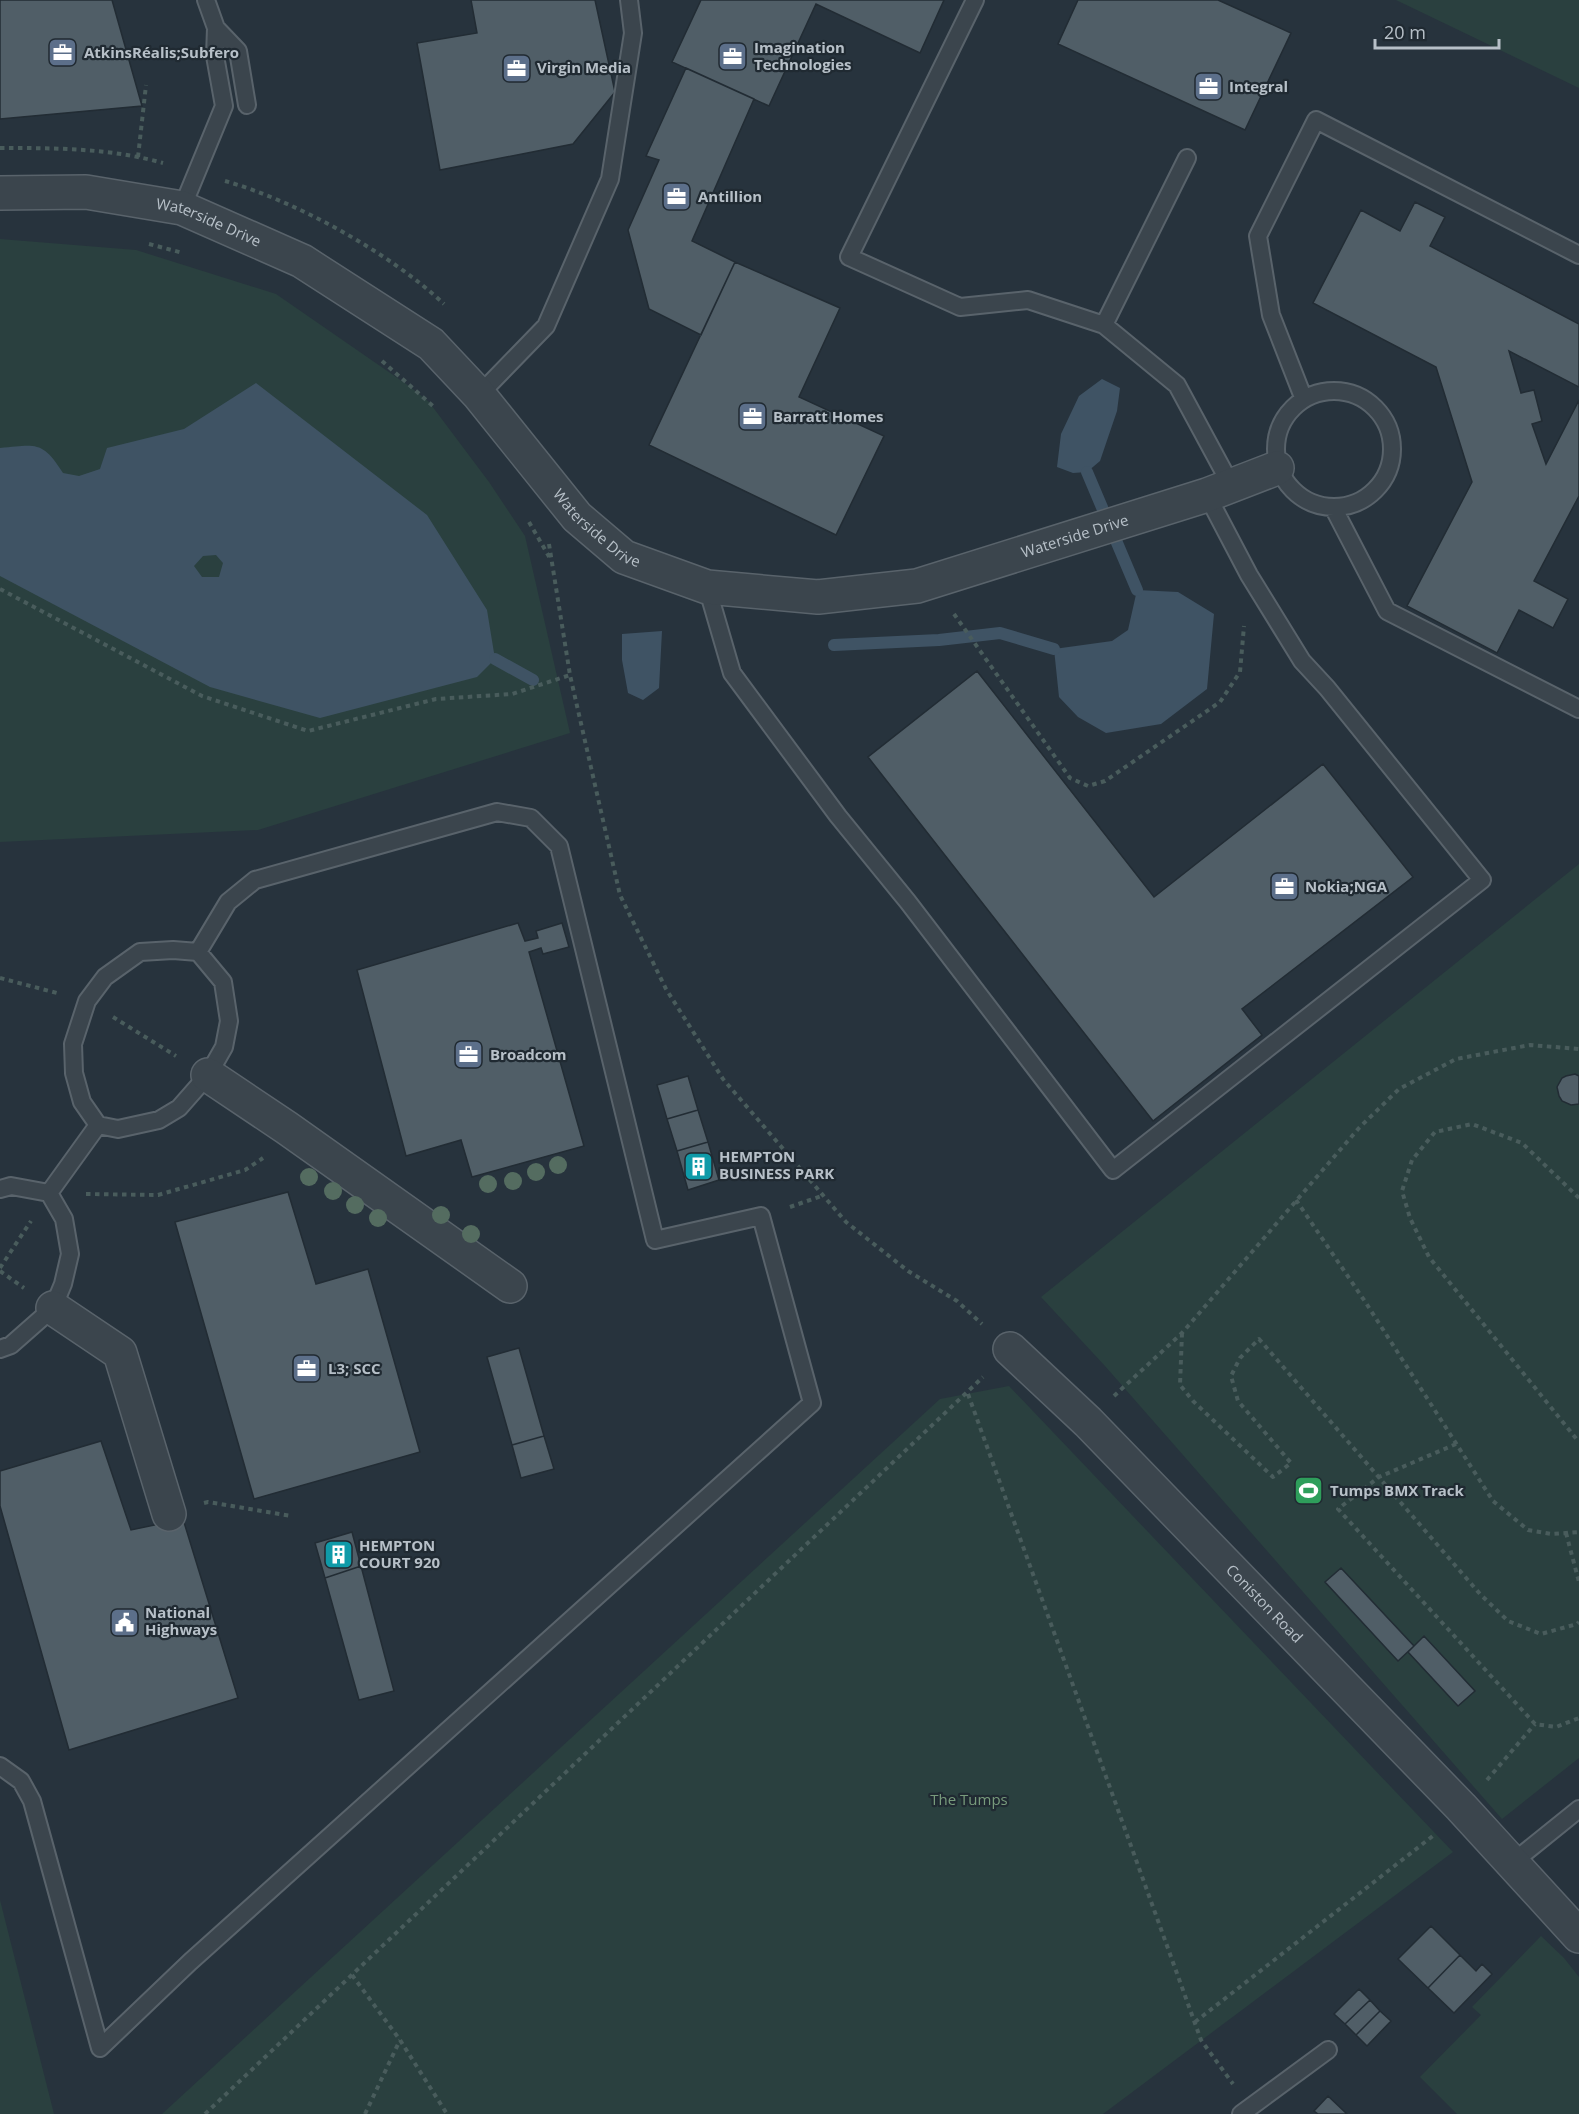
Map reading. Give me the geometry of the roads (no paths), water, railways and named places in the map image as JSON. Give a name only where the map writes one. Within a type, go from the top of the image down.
[{"type":"street","name":"Waterside Drive","points":[[0,193],[86,192],[182,208],[302,261],[431,344],[479,395],[577,517],[624,557],[707,587],[818,597],[917,586],[1084,535],[1277,468]]},
{"type":"street","points":[[208,1075],[510,1286]]},
{"type":"street","points":[[53,1308],[120,1353],[169,1514]]},
{"type":"street","name":"Coniston Road","points":[[1010,1349],[1088,1422],[1461,1807],[1579,1936]]},
{"type":"lane","points":[[182,208],[224,106],[216,56],[216,28],[206,0]]},
{"type":"lane","points":[[479,395],[546,326],[610,179],[633,33],[628,0]]},
{"type":"lane","points":[[707,587],[732,673],[838,816],[908,902],[1113,1170],[1482,880],[1327,688],[1302,661],[1249,574],[1177,384],[1104,325],[1028,300],[960,307],[849,257],[975,0]]},
{"type":"lane","points":[[216,28],[238,51],[247,105]]},
{"type":"lane","points":[[1304,397],[1271,315],[1258,236],[1316,120],[1579,255]]},
{"type":"lane","points":[[1104,325],[1187,158]]},
{"type":"lane","points":[[1333,390],[1363,398],[1385,419],[1393,449],[1385,479],[1363,501],[1334,509],[1298,498],[1277,468],[1277,428],[1304,397],[1333,390]]},
{"type":"lane","points":[[1334,509],[1388,611],[1579,709]]},
{"type":"lane","points":[[0,1766],[21,1780],[32,1801],[100,2048],[190,1962],[812,1403],[761,1216],[655,1240],[559,846],[531,818],[497,812],[255,880],[228,902],[198,952]]},
{"type":"lane","points":[[173,950],[198,952],[223,982],[230,1021],[224,1047],[208,1075],[179,1108],[159,1120],[118,1129],[98,1125],[82,1102],[74,1073],[73,1044],[87,1001],[105,977],[140,952],[173,950]]},
{"type":"lane","points":[[49,1194],[98,1125]]},
{"type":"lane","points":[[0,1190],[10,1186],[49,1194],[64,1219],[70,1254],[63,1284],[53,1308],[11,1345],[0,1349]]},
{"type":"lane","points":[[1512,1863],[1579,1809]]},
{"type":"lane","points":[[1245,2110],[1328,2050]]},
{"type":"water","points":[[1102,379],[1120,388],[1117,411],[1100,461],[1087,472],[1073,473],[1057,467],[1061,434],[1079,396]]},
{"type":"water","points":[[256,383],[427,515],[487,610],[495,659],[477,677],[320,718],[210,687],[0,576],[0,448],[37,447],[56,462],[63,473],[79,476],[100,469],[107,448],[184,429]],"holes":[[[216,555],[223,563],[219,577],[202,577],[194,566],[203,556]]]},
{"type":"water","points":[[1137,590],[1178,592],[1214,614],[1207,689],[1161,724],[1106,733],[1078,717],[1059,697],[1054,649],[1112,641],[1128,630]]},
{"type":"water","points":[[662,631],[659,688],[643,700],[628,693],[622,660],[622,634]]},
{"type":"waterway","points":[[1087,472],[1137,590]]},
{"type":"waterway","points":[[834,645],[939,640],[1000,633],[1054,649]]},
{"type":"waterway","points":[[495,659],[533,680]]},
{"type":"place","name":"AtkinsRéalis;Subfero","points":[[63,53]]},
{"type":"place","name":"Imagination Technologies","points":[[733,57]]},
{"type":"place","name":"Virgin Media","points":[[516,68]]},
{"type":"place","name":"Integral","points":[[1208,87]]},
{"type":"place","name":"Antillion","points":[[677,197]]},
{"type":"place","name":"Barratt Homes","points":[[752,417]]},
{"type":"place","name":"Nokia;NGA","points":[[1284,887]]},
{"type":"place","name":"Broadcom","points":[[469,1055]]},
{"type":"place","name":"HEMPTON BUSINESS PARK","points":[[698,1166]]},
{"type":"place","name":"L3; SCC","points":[[307,1369]]},
{"type":"place","name":"Tumps BMX Track","points":[[1309,1491]]},
{"type":"place","name":"HEMPTON COURT 920","points":[[338,1555]]},
{"type":"place","name":"National Highways","points":[[124,1622]]},
{"type":"park label","name":"The Tumps","points":[[969,1800]]}]
